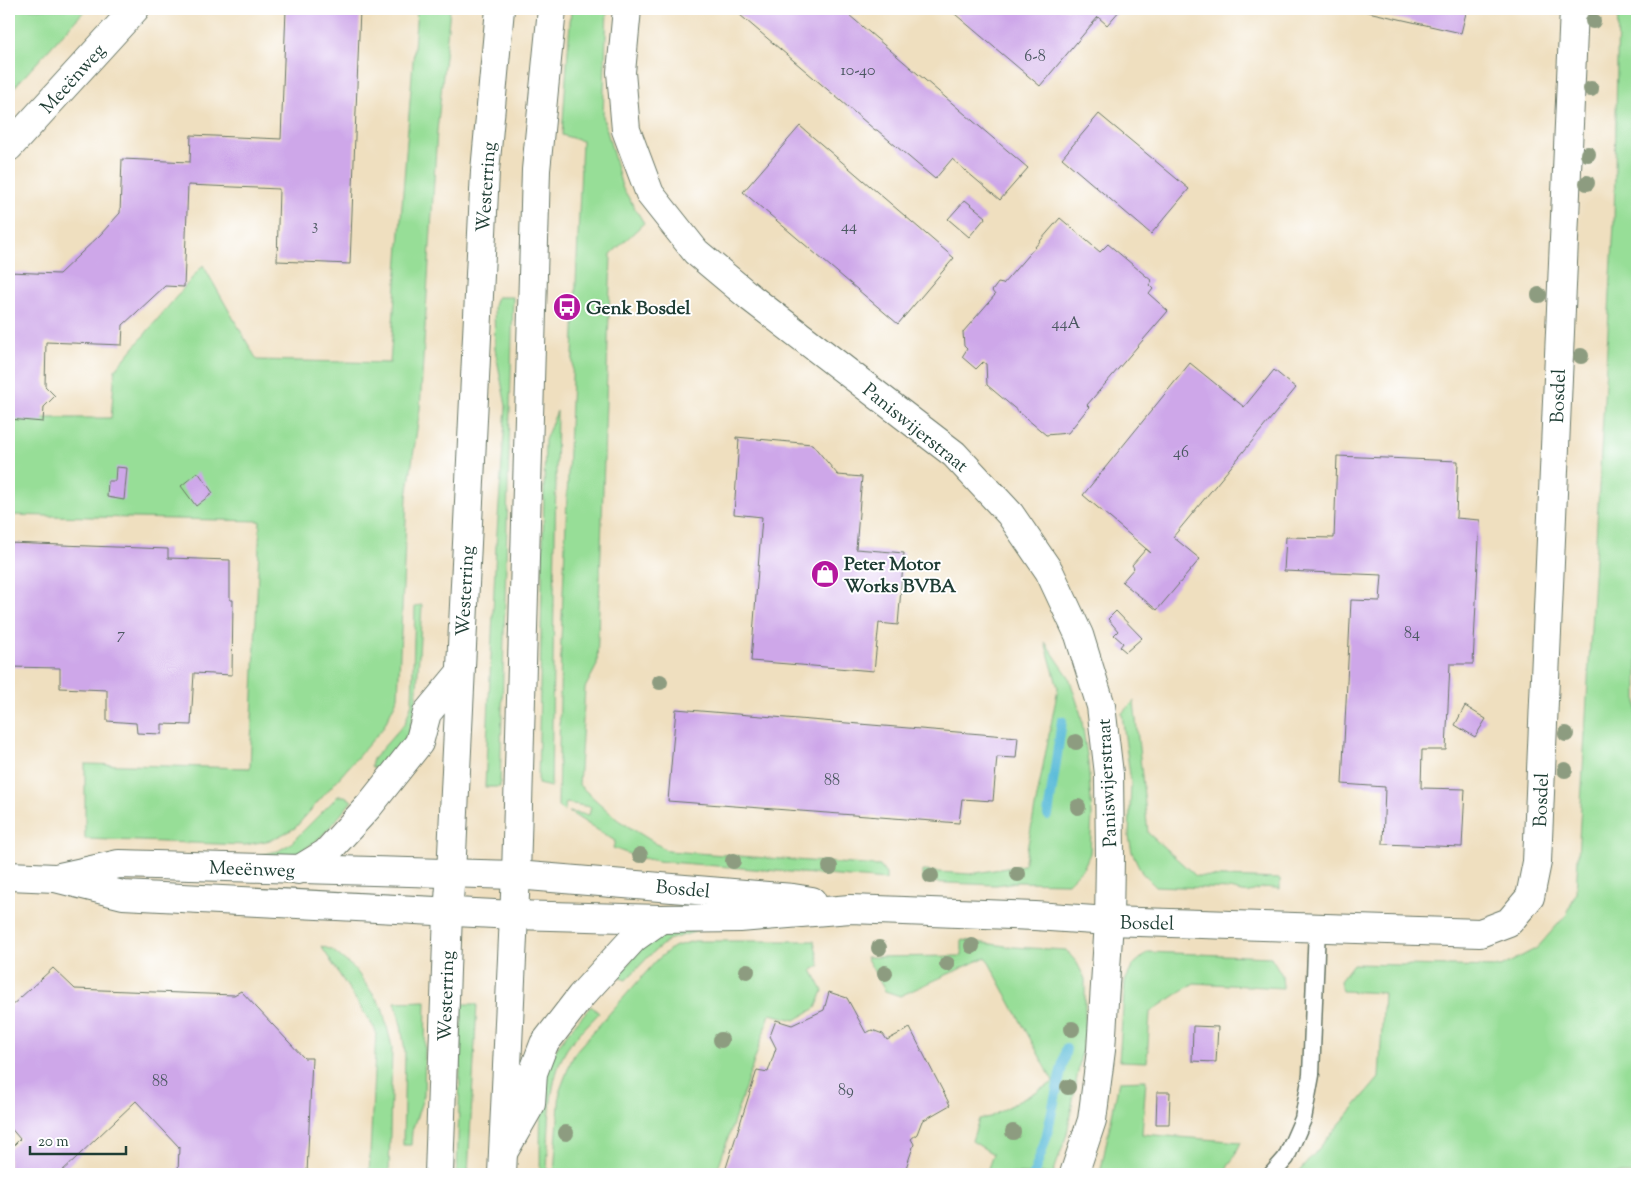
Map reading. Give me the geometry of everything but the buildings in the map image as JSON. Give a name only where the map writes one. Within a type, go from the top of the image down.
[{"type":"main road","name":"Meeënweg","points":[[9,147],[135,9]]},
{"type":"main road","name":"Westerring","points":[[439,1174],[448,912],[485,171],[500,9]]},
{"type":"main road","points":[[503,1163],[516,875],[536,170],[552,9]]},
{"type":"main road","name":"Paniswijerstraat","points":[[627,9],[621,72],[626,130],[650,194],[696,252],[751,298],[954,454],[1007,510],[1049,571],[1079,635],[1101,706],[1109,774],[1109,921],[1101,1050],[1092,1120],[1074,1174]]},
{"type":"main road","name":"Bosdel","points":[[514,915],[661,919],[740,918],[850,909],[1035,916],[1109,921],[1480,933],[1509,922],[1530,896],[1537,862],[1574,9]]},
{"type":"main road","points":[[298,870],[326,853],[369,806],[419,743],[427,713],[460,673]]},
{"type":"main road","name":"Meeënweg","points":[[55,878],[119,864],[516,875]]},
{"type":"main road","name":"Bosdel","points":[[516,875],[793,898],[850,909]]},
{"type":"main road","name":"Meeënweg","points":[[9,876],[55,878],[123,895],[514,915]]},
{"type":"main road","points":[[503,1163],[531,1104],[533,1073],[544,1044],[581,996],[627,945],[661,919]]},
{"type":"lane","points":[[1272,1174],[1286,1158],[1303,1119],[1311,1076],[1318,928]]},
{"type":"green space","points":[[9,9],[86,9],[9,93]]},
{"type":"green space","points":[[417,9],[450,9],[437,131],[420,409],[407,497],[398,697],[383,728],[295,828],[271,840],[245,845],[85,839],[85,764],[250,768],[260,521],[9,515],[9,418],[111,418],[115,370],[203,265],[257,360],[390,363]]},
{"type":"green space","points":[[571,9],[607,9],[603,116],[622,187],[644,223],[611,254],[597,665],[585,688],[579,785],[618,820],[668,851],[880,866],[886,874],[886,880],[657,861],[637,857],[613,848],[615,841],[569,812],[589,815],[591,807],[566,803],[564,811],[558,807],[561,641],[582,141],[562,135]]},
{"type":"green space","points":[[1618,9],[1637,9],[1637,1174],[1297,1174],[1379,1078],[1384,993],[1342,991],[1340,981],[1353,964],[1501,967],[1537,948],[1567,914],[1576,892],[1614,224]]},
{"type":"green space","points":[[497,297],[513,297],[500,787],[485,787],[496,546],[506,406],[495,349],[494,306]]},
{"type":"green space","points":[[557,411],[551,787],[538,784],[545,440]]},
{"type":"green space","points":[[422,605],[416,705],[408,735],[379,772],[371,766],[373,759],[405,723],[412,703],[415,606]]},
{"type":"green space","points":[[1045,642],[1069,677],[1081,715],[1088,762],[1092,815],[1090,853],[1084,867],[1068,883],[1017,882],[996,885],[923,882],[923,871],[970,874],[1024,865],[1058,688]]},
{"type":"green space","points":[[1134,701],[1148,833],[1196,876],[1280,879],[1280,889],[1269,887],[1245,892],[1231,889],[1155,886],[1142,873],[1132,852],[1129,837],[1131,783],[1122,713]]},
{"type":"green space","points":[[338,796],[345,796],[352,801],[328,830],[306,848],[289,855],[259,855],[278,851],[290,844]]},
{"type":"green space","points":[[677,930],[701,930],[668,940],[650,955],[626,980],[617,977],[642,948],[654,939]]},
{"type":"green space","points":[[962,940],[1013,947],[1066,950],[1077,963],[1085,979],[1085,1032],[1067,1134],[1053,1174],[986,1174],[993,1154],[972,1141],[979,1119],[990,1117],[1053,1081],[986,957],[900,996],[885,991],[866,957],[962,956]]},
{"type":"green space","points":[[694,941],[814,941],[820,966],[812,970],[823,991],[816,1008],[795,1020],[770,1014],[717,1171],[720,1174],[554,1174],[560,1090],[576,1051],[658,959],[673,947]]},
{"type":"green space","points":[[321,946],[332,950],[355,969],[382,1007],[392,1047],[389,1174],[369,1174],[376,1031]]},
{"type":"green space","points":[[1148,952],[1271,957],[1282,975],[1283,988],[1194,983],[1150,1012],[1147,1062],[1119,1061],[1125,981],[1133,965]]},
{"type":"green space","points":[[426,1001],[424,1095],[412,1131],[411,1145],[403,1145],[405,1052],[395,1002]]},
{"type":"green space","points":[[462,1004],[477,1004],[468,1174],[457,1174]]},
{"type":"green space","points":[[591,1006],[599,1013],[571,1043],[558,1067],[550,1112],[547,1174],[540,1174],[542,1097],[548,1067],[561,1042]]},
{"type":"green space","points":[[1146,1080],[1142,1134],[1241,1142],[1232,1161],[1222,1174],[1100,1174],[1119,1081]]},
{"type":"waterway","points":[[1048,815],[1062,721]]},
{"type":"waterway","points":[[1034,1174],[1046,1138],[1066,1049]]},
{"type":"place","name":"Genk Bosdel","points":[[567,307]]},
{"type":"place","name":"Peter Motor Works BVBA","points":[[825,574]]}]
